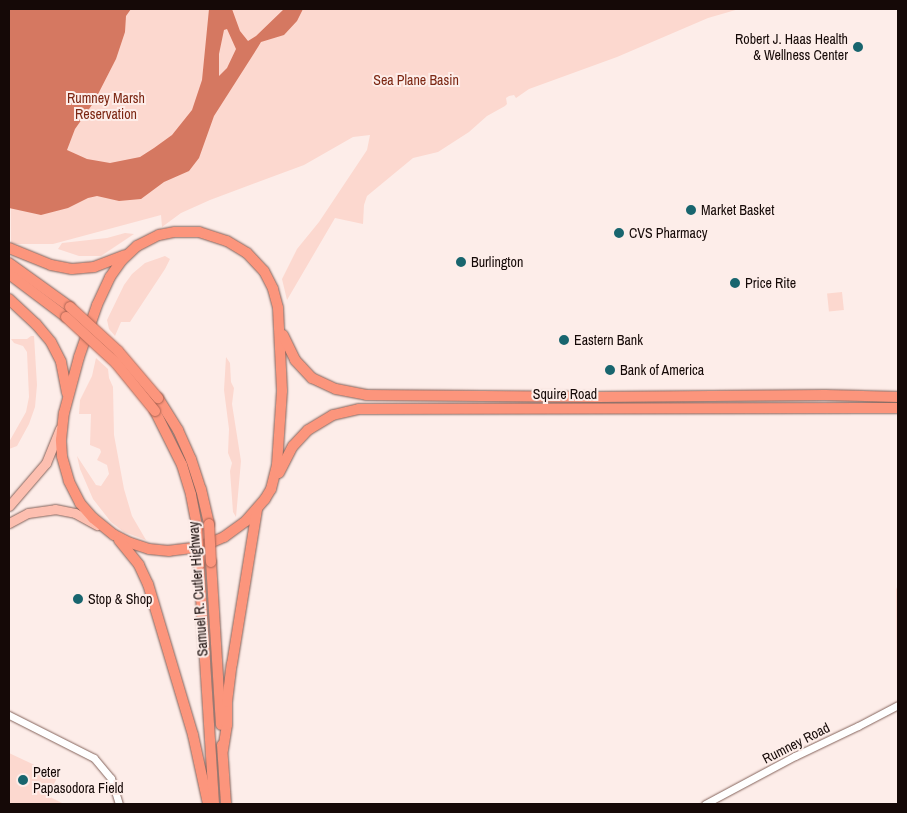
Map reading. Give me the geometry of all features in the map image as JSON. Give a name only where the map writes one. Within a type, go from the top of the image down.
[{"type":"highway","points":[[208,804],[193,736],[148,584],[136,561],[113,534],[85,510],[69,481],[62,450],[63,419],[68,398],[84,340],[100,297],[112,273],[128,254],[147,240],[175,232],[199,232],[228,241],[247,253],[264,272],[275,293],[279,317],[282,384],[281,426],[271,489]]},
{"type":"highway","points":[[9,248],[46,263],[67,268],[94,267],[128,254]]},
{"type":"highway","name":"Samuel R. Cutler Highway","points":[[9,263],[122,355],[158,398],[178,430],[191,459],[201,489],[209,524],[226,804]]},
{"type":"highway","name":"Samuel R. Cutler Highway","points":[[9,274],[68,312],[116,363],[155,411],[182,465],[191,495],[197,527],[214,804]]},
{"type":"highway","points":[[9,299],[36,324],[51,342],[61,362],[68,398]]},
{"type":"highway","name":"Squire Road","points":[[279,317],[288,348],[304,370],[328,386],[363,394],[587,397],[825,395],[898,397]]},
{"type":"highway","name":"Squire Road","points":[[258,509],[271,489],[287,455],[304,434],[328,417],[353,410],[898,408]]},
{"type":"highway","points":[[113,534],[149,549],[169,551],[188,549],[210,544],[229,534],[258,509]]},
{"type":"highway","points":[[222,750],[228,724],[231,670],[258,509]]},
{"type":"main road","points":[[9,506],[46,463],[63,419]]},
{"type":"main road","points":[[9,523],[33,511],[59,509],[79,515],[113,534]]},
{"type":"street","name":"Rumney Road","points":[[706,804],[795,756],[898,705]]},
{"type":"street","points":[[9,715],[94,758],[111,778],[119,804]]},
{"type":"green space","points":[[9,9],[739,9],[708,18],[617,57],[529,89],[516,98],[514,95],[509,96],[506,98],[507,104],[505,106],[487,116],[469,132],[438,152],[413,158],[367,196],[364,205],[363,224],[335,218],[287,300],[282,279],[297,249],[319,222],[367,150],[370,135],[353,137],[304,165],[210,200],[181,213],[162,227],[161,215],[53,244],[11,244]]},
{"type":"green space","points":[[125,233],[134,234],[101,256],[79,256],[58,249],[62,243],[107,238]]},
{"type":"green space","points":[[165,256],[170,259],[165,269],[130,322],[121,322],[115,336],[109,329],[107,320],[124,285],[132,274],[145,263]]},
{"type":"green space","points":[[842,292],[844,310],[829,311],[827,294]]},
{"type":"green space","points":[[34,336],[37,385],[35,407],[29,424],[17,446],[9,449],[9,442],[26,412],[29,397],[27,352],[23,346],[14,343],[11,339],[27,339]]},
{"type":"green space","points":[[226,357],[230,363],[231,382],[234,388],[232,404],[241,461],[236,517],[233,512],[230,471],[232,463],[228,453],[229,429],[224,390]]},
{"type":"green space","points":[[96,358],[108,369],[113,387],[114,435],[124,489],[132,516],[146,540],[124,532],[111,522],[93,499],[80,469],[77,456],[96,485],[101,486],[109,474],[107,465],[97,460],[101,452],[100,449],[90,445],[91,414],[79,414],[80,400],[92,376]]},
{"type":"green space","points":[[896,587],[898,592],[898,696],[897,694]]},
{"type":"green space","points":[[9,753],[58,776],[48,796],[64,804],[9,804]]},
{"type":"shaded area","points":[[9,9],[131,9],[126,16],[125,32],[116,59],[94,102],[75,129],[67,150],[87,159],[110,163],[140,157],[154,148],[172,135],[192,110],[202,80],[209,9],[232,9],[240,31],[248,41],[256,36],[284,9],[303,9],[297,21],[284,35],[261,42],[214,116],[199,158],[189,171],[164,182],[141,199],[119,201],[97,196],[88,198],[68,208],[41,215],[9,208]],"holes":[[[227,29],[236,49],[227,68],[219,76],[219,54],[224,30]]]},
{"type":"place","name":"Robert J. Haas Health & Wellness Center","points":[[858,47]]},
{"type":"place","name":"Market Basket","points":[[691,210]]},
{"type":"place","name":"CVS Pharmacy","points":[[619,233]]},
{"type":"place","name":"Burlington","points":[[461,262]]},
{"type":"place","name":"Price Rite","points":[[735,283]]},
{"type":"place","name":"Eastern Bank","points":[[564,340]]},
{"type":"place","name":"Bank of America","points":[[610,370]]},
{"type":"place","name":"Stop & Shop","points":[[78,599]]},
{"type":"place","name":"Peter Papasodora Field","points":[[23,780]]},
{"type":"park label","name":"Sea Plane Basin","points":[[416,80]]},
{"type":"park label","name":"Rumney Marsh Reservation","points":[[106,106]]}]
